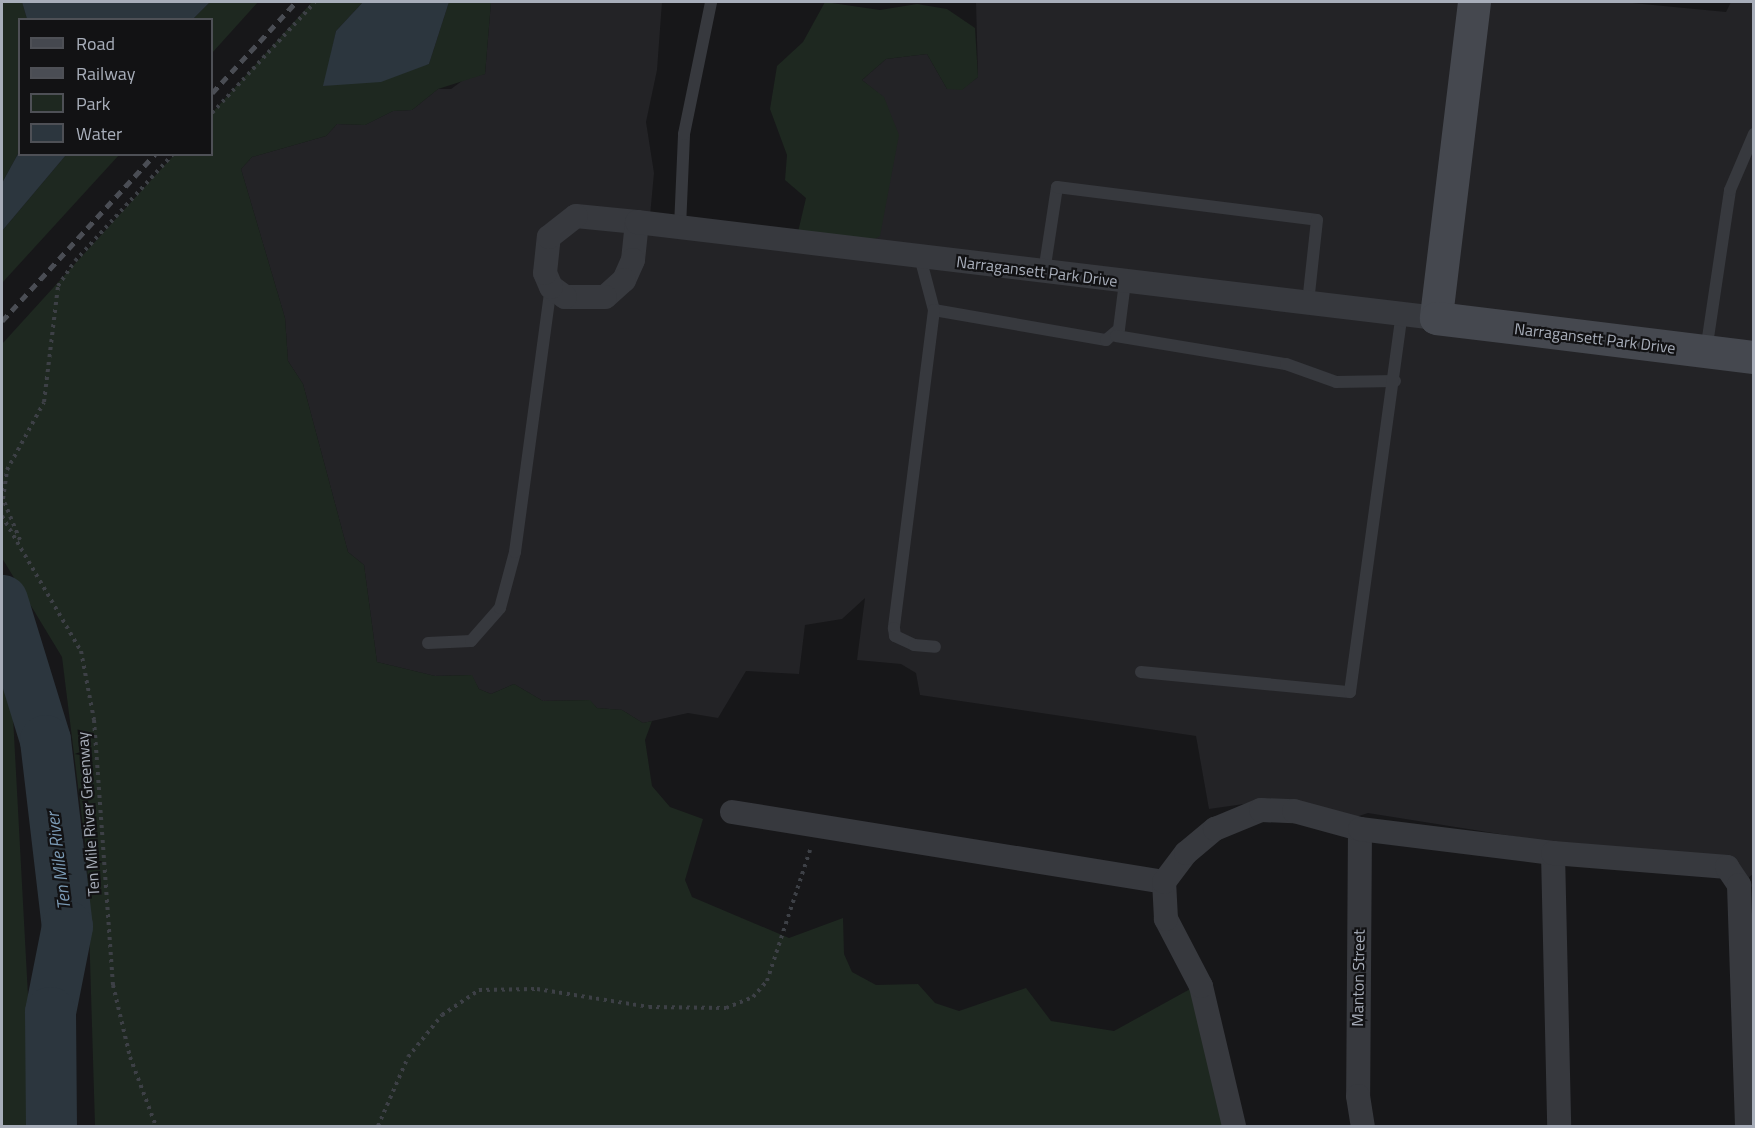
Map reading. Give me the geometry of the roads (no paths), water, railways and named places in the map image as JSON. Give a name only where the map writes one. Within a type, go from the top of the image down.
[{"type":"street","points":[[1436,318],[1474,2]]},
{"type":"street","name":"Narragansett Park Drive","points":[[551,287],[545,253],[559,226],[576,216],[1754,357]]},
{"type":"street","points":[[551,287],[585,301],[605,297],[624,280],[633,260],[638,222]]},
{"type":"street","points":[[732,812],[1164,882]]},
{"type":"street","points":[[1234,1126],[1201,986],[1166,919],[1164,882],[1186,853],[1238,816],[1294,812],[1360,829],[1553,853],[1727,867],[1739,885],[1750,1017],[1747,1126]]},
{"type":"street","name":"Manton Street","points":[[1360,829],[1358,1096],[1363,1126]]},
{"type":"street","points":[[1553,853],[1559,1126]]},
{"type":"lane","points":[[680,227],[684,134],[711,2]]},
{"type":"lane","points":[[1706,351],[1730,190],[1750,151],[1754,134]]},
{"type":"lane","points":[[1044,272],[1057,187],[1317,220],[1308,303]]},
{"type":"lane","points":[[920,257],[934,310],[894,628],[895,636],[915,645],[935,647]]},
{"type":"lane","points":[[1116,336],[1125,282]]},
{"type":"lane","points":[[428,643],[471,641],[500,608],[514,552],[551,287]]},
{"type":"lane","points":[[934,310],[1106,340],[1116,336],[1286,364],[1336,381],[1395,381]]},
{"type":"lane","points":[[1141,672],[1350,692],[1395,381],[1402,314]]},
{"type":"water","points":[[22,2],[210,2],[194,18],[27,18]]},
{"type":"water","points":[[363,2],[449,2],[429,64],[381,82],[323,86],[336,31]]},
{"type":"water","points":[[18,154],[18,156],[65,156],[2,231],[2,183]]},
{"type":"waterway","name":"Ten Mile River","points":[[2,600],[45,740],[67,926],[50,1012],[51,1126]]},
{"type":"railway","points":[[213,92],[296,2]]},
{"type":"railway","points":[[2,321],[153,156]]}]
